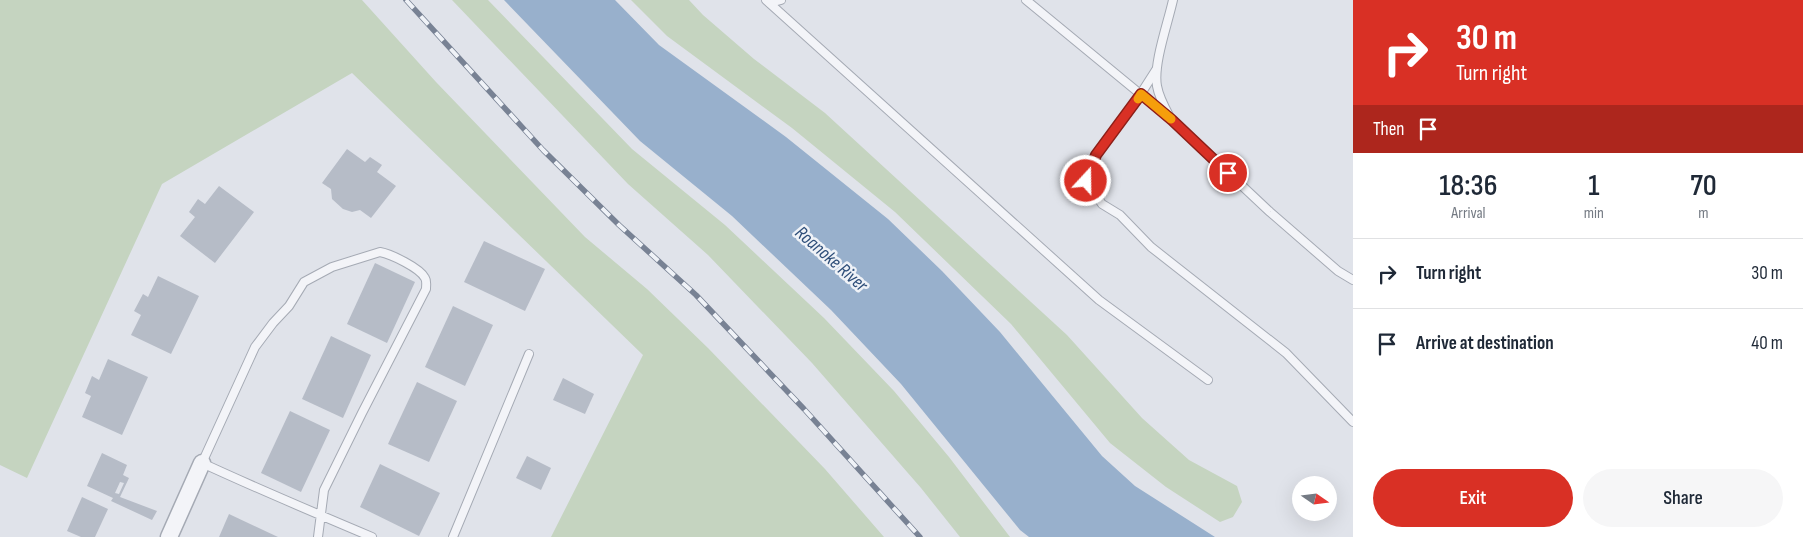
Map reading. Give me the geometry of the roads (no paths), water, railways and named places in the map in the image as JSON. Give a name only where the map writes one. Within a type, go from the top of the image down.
[{"type":"street","points":[[169,537],[202,463]]},
{"type":"lane","points":[[768,2],[781,0]]},
{"type":"lane","points":[[1026,0],[1172,120],[1270,212],[1338,271],[1353,280]]},
{"type":"lane","points":[[1172,120],[1162,103],[1157,85],[1156,70],[1173,0]]},
{"type":"lane","points":[[768,2],[1099,300],[1208,380]]},
{"type":"lane","points":[[1156,70],[1141,94],[1096,155],[1086,181],[1102,204],[1120,215],[1151,246],[1286,352],[1353,422]]},
{"type":"lane","points":[[318,537],[321,515],[324,490],[426,289],[426,280],[422,273],[389,253],[380,252],[332,267],[304,282],[289,306],[255,347],[202,463],[273,496],[321,515],[372,537]]},
{"type":"lane","points":[[453,537],[529,354]]},
{"type":"water","name":"Roanoke River","points":[[504,0],[615,0],[659,45],[786,137],[888,219],[942,271],[1000,332],[1102,456],[1135,486],[1215,537],[1029,537],[1020,530],[901,384],[831,310],[732,216],[640,141]]},
{"type":"railway","points":[[406,0],[543,150],[619,225],[696,295],[804,409],[920,537]]}]
